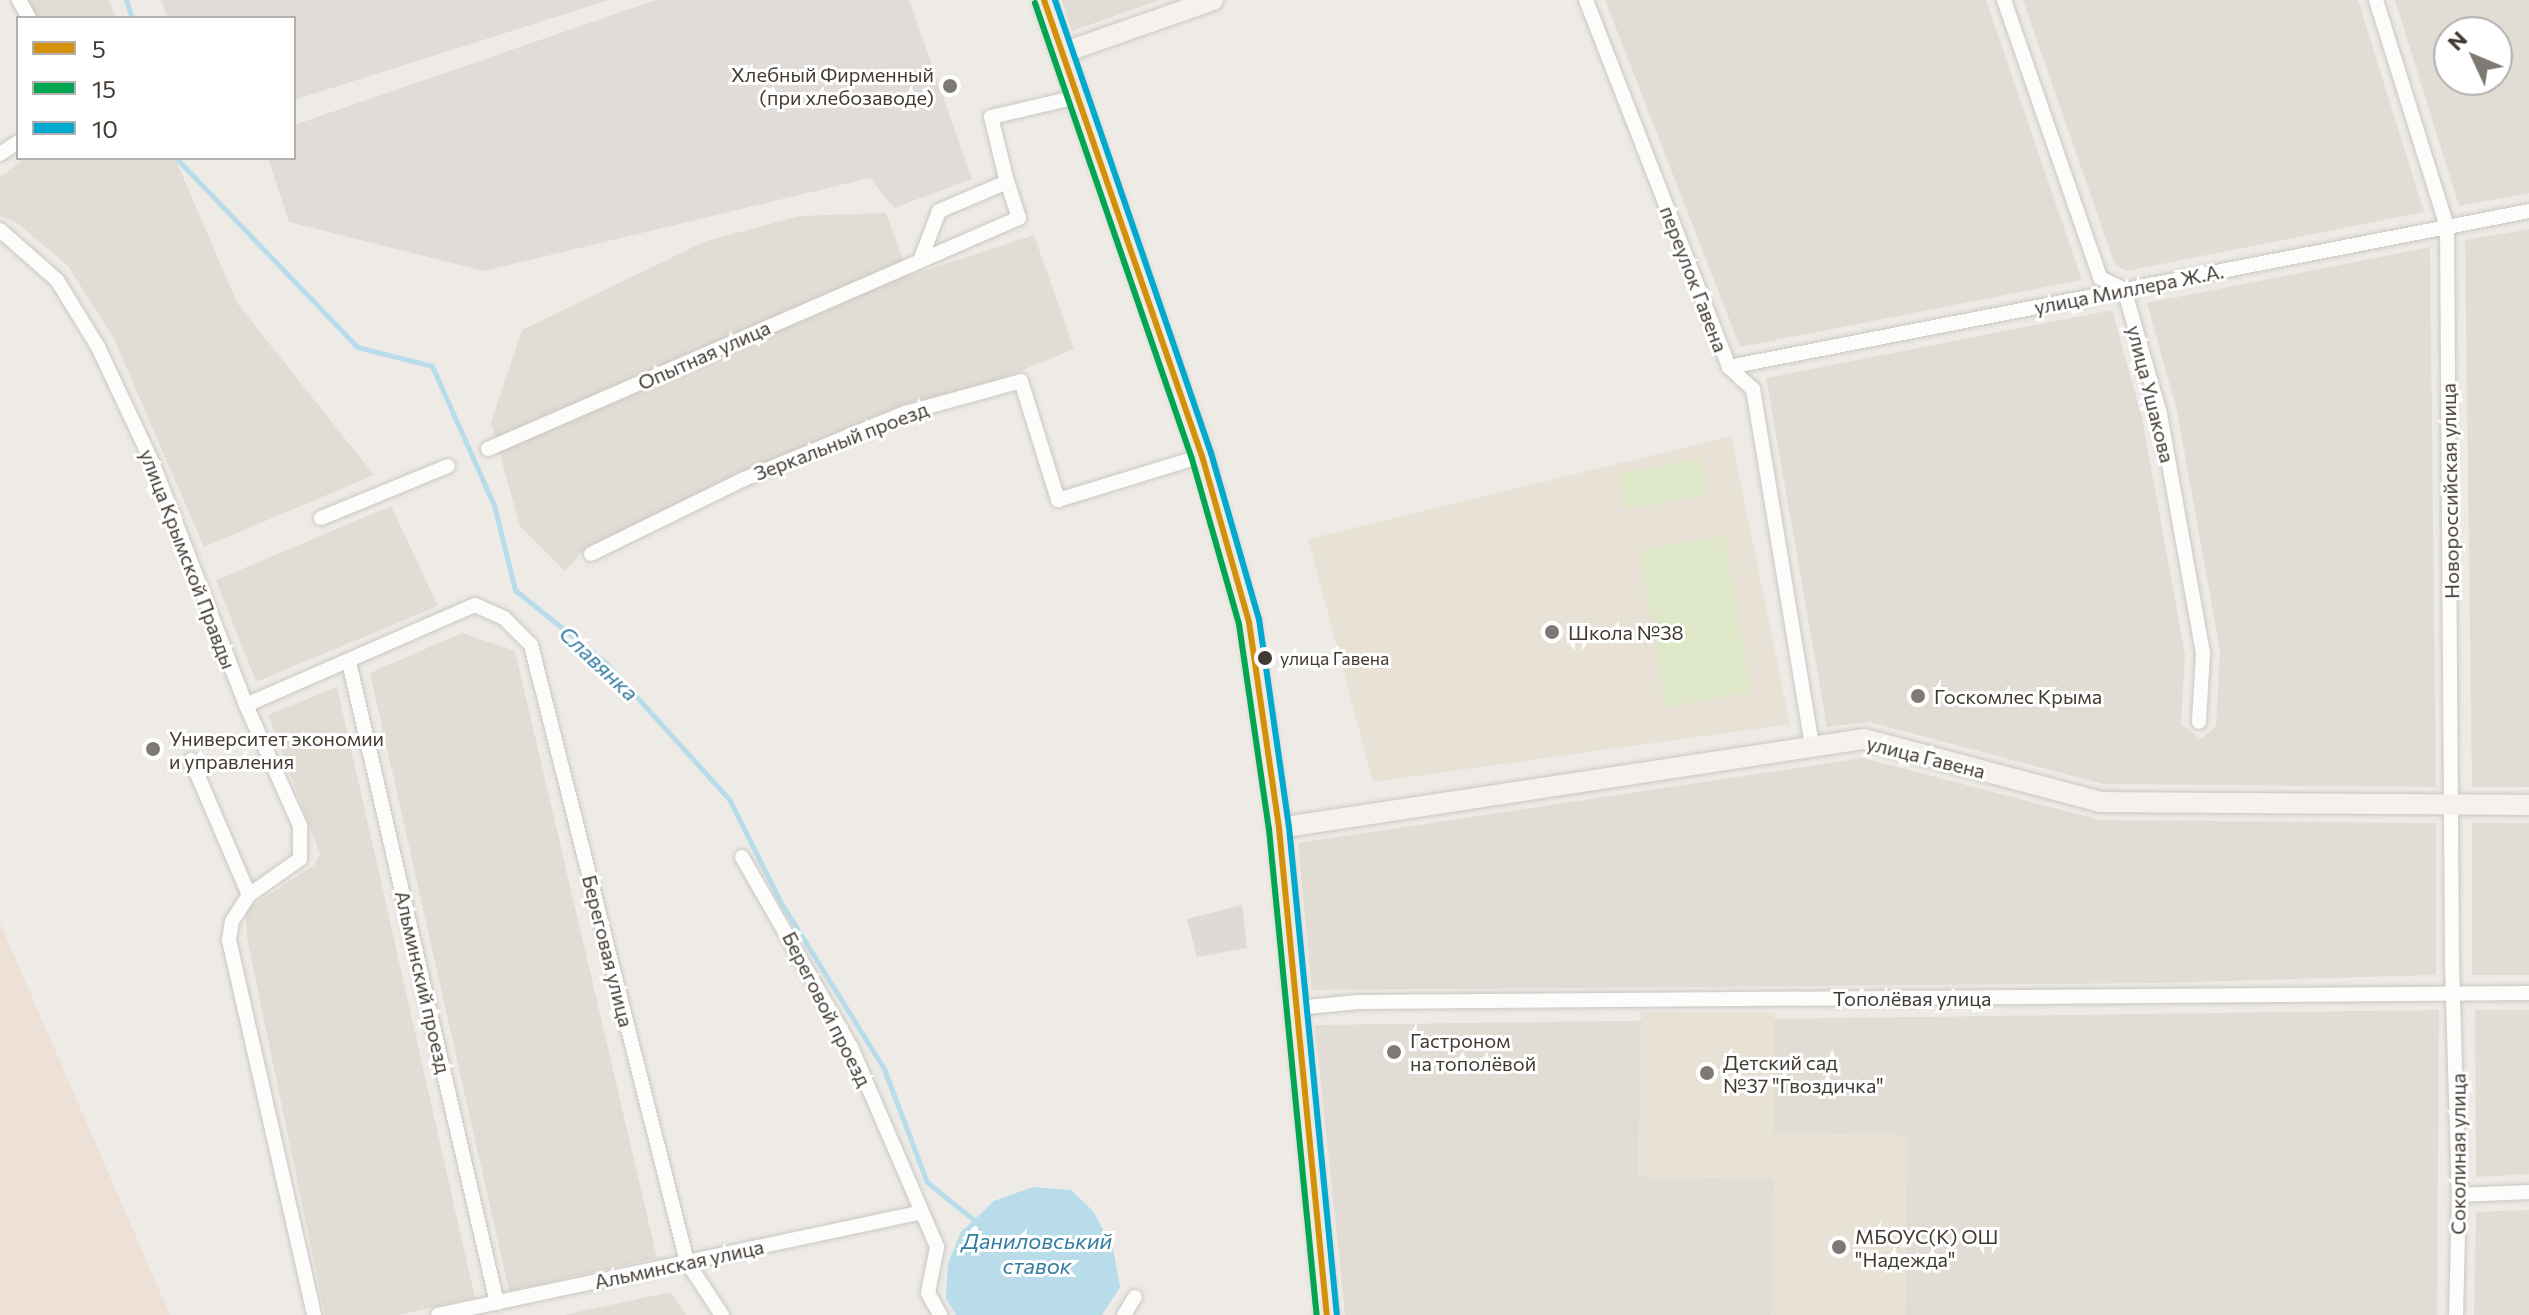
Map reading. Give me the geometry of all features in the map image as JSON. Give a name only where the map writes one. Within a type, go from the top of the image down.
[{"type":"main road","points":[[1044,0],[1202,456],[1249,622],[1279,828],[1327,1315]]},
{"type":"street","points":[[1062,53],[1213,0]]},
{"type":"street","name":"переулок Гавена","points":[[1586,0],[1729,367],[1753,389],[1812,747]]},
{"type":"street","points":[[2004,0],[2100,278],[2124,289]]},
{"type":"street","name":"Новороссийская улица","points":[[2376,0],[2447,226],[2454,805],[2452,964],[2457,992]]},
{"type":"street","name":"Опытная улица","points":[[488,449],[1019,218],[991,117],[1077,97]]},
{"type":"street","points":[[920,261],[939,211],[1007,182]]},
{"type":"street","name":"улица Миллера Ж.А.","points":[[1729,367],[2529,211]]},
{"type":"street","name":"улица Крымской Правды","points":[[0,230],[57,280],[98,347],[153,464],[303,845],[300,859],[249,895],[232,921],[229,940],[314,1315]]},
{"type":"street","name":"улица Ушакова","points":[[2124,289],[2160,414],[2203,654],[2199,722]]},
{"type":"street","name":"Зеркальный проезд","points":[[591,554],[744,479],[905,413],[1021,381],[1058,500],[1202,456]]},
{"type":"street","points":[[321,518],[448,466]]},
{"type":"street","name":"Береговая улица","points":[[349,662],[475,605],[504,618],[531,645],[687,1262],[722,1315]]},
{"type":"street","points":[[246,705],[349,662]]},
{"type":"street","name":"Альминский проезд","points":[[349,662],[497,1303]]},
{"type":"street","name":"улица Гавена","points":[[1279,828],[1864,739],[2100,802],[2529,805]]},
{"type":"street","points":[[191,760],[249,895]]},
{"type":"street","name":"Береговой проезд","points":[[742,857],[768,896],[851,1047],[937,1247],[928,1293],[940,1315]]},
{"type":"street","name":"Соколиная улица","points":[[2456,1315],[2459,1195],[2457,992]]},
{"type":"street","name":"Тополёвая улица","points":[[1296,1008],[1335,1003],[2529,993]]},
{"type":"street","points":[[2459,1195],[2529,1192]]},
{"type":"street","name":"Альминская улица","points":[[438,1315],[921,1212]]},
{"type":"street","points":[[1124,1315],[1135,1297]]},
{"type":"shaded area","points":[[24,0],[109,0],[115,16],[32,16]]},
{"type":"shaded area","points":[[161,0],[609,0],[296,99],[296,16],[167,16]]},
{"type":"shaded area","points":[[656,0],[909,0],[972,179],[894,208],[870,178],[484,271],[289,222],[269,160],[296,160],[296,124]]},
{"type":"shaded area","points":[[1062,0],[1160,0],[1072,31]]},
{"type":"shaded area","points":[[1605,0],[1986,0],[2082,280],[1740,347]]},
{"type":"shaded area","points":[[2023,0],[2358,0],[2424,212],[2127,271],[2115,265]]},
{"type":"shaded area","points":[[2395,0],[2529,0],[2529,193],[2459,206]]},
{"type":"shaded area","points":[[22,160],[176,160],[237,303],[374,475],[204,547],[113,337],[68,266],[16,222],[0,216],[0,178]]},
{"type":"shaded area","points":[[886,213],[909,276],[1034,235],[1074,349],[586,548],[565,571],[520,526],[491,422],[522,330],[706,241],[800,216]]},
{"type":"shaded area","points":[[2529,229],[2529,787],[2472,787],[2465,240]]},
{"type":"shaded area","points":[[2430,247],[2436,787],[2103,784],[1869,722],[1827,727],[1766,378],[2112,310],[2142,418],[2185,655],[2181,724],[2201,739],[2216,726],[2220,651],[2177,411],[2147,303]]},
{"type":"shaded area","name":"Школа №38","points":[[1731,436],[1790,724],[1373,782],[1308,539]]},
{"type":"shaded area","points":[[391,506],[438,606],[256,682],[216,580]]},
{"type":"shaded area","points":[[462,633],[515,651],[657,1258],[509,1291],[370,673]]},
{"type":"shaded area","points":[[337,687],[475,1298],[398,1315],[325,1315],[247,938],[246,910],[314,865],[320,854],[268,715]]},
{"type":"shaded area","points":[[1863,758],[2100,820],[2436,823],[2436,975],[2159,983],[1312,990],[1298,843]]},
{"type":"shaded area","points":[[2472,823],[2529,823],[2529,975],[2472,975]]},
{"type":"shaded area","points":[[1242,905],[1247,948],[1197,957],[1187,919]]},
{"type":"shaded area","points":[[0,923],[164,1301],[170,1315],[0,1315]]},
{"type":"shaded area","points":[[2439,1010],[2437,1315],[1345,1315],[1315,1025]]},
{"type":"shaded area","points":[[2475,1010],[2529,1010],[2529,1174],[2476,1177]]},
{"type":"shaded area","points":[[1641,1012],[1775,1013],[1774,1133],[1908,1135],[1905,1315],[1771,1315],[1773,1179],[1638,1177]]},
{"type":"shaded area","points":[[2529,1210],[2529,1315],[2474,1315],[2476,1212]]},
{"type":"shaded area","points":[[670,1292],[686,1315],[564,1315]]},
{"type":"green space","points":[[1701,459],[1708,494],[1625,509],[1619,474]]},
{"type":"green space","points":[[1724,536],[1751,692],[1666,707],[1640,550]]},
{"type":"water","name":"Даниловський ставок","points":[[1033,1187],[1071,1190],[1093,1211],[1113,1248],[1120,1287],[1102,1315],[956,1315],[946,1298],[948,1263],[961,1232],[994,1201]]},
{"type":"waterway","name":"Славянка","points":[[126,0],[131,16]]},
{"type":"waterway","name":"Славянка","points":[[178,160],[357,347],[432,366],[494,505],[515,590],[606,663],[729,799],[780,901],[884,1069],[927,1182],[979,1224]]},
{"type":"transit line","name":"5","points":[[1044,0],[1202,456],[1249,622],[1279,828],[1327,1315]]},
{"type":"transit line","name":"10","points":[[1055,0],[1211,453],[1259,619],[1289,827],[1337,1314]]},
{"type":"transit line","name":"15","points":[[1035,3],[1192,459],[1239,624],[1269,829],[1317,1315]]},
{"type":"place","name":"Хлебный Фирменный (при хлебозаводе)","points":[[950,86]]},
{"type":"place","name":"Школа №38","points":[[1552,632]]},
{"type":"place","name":"улица Гавена","points":[[1265,658]]},
{"type":"place","name":"Госкомлес Крыма","points":[[1918,696]]},
{"type":"place","name":"Университет экономии и управления","points":[[153,749]]},
{"type":"place","name":"Гастроном на тополёвой","points":[[1394,1052]]},
{"type":"place","name":"Детский сад №37 \"Гвоздичка\"","points":[[1707,1073]]},
{"type":"place","name":"МБОУС(К) ОШ \"Надежда\"","points":[[1839,1247]]}]
